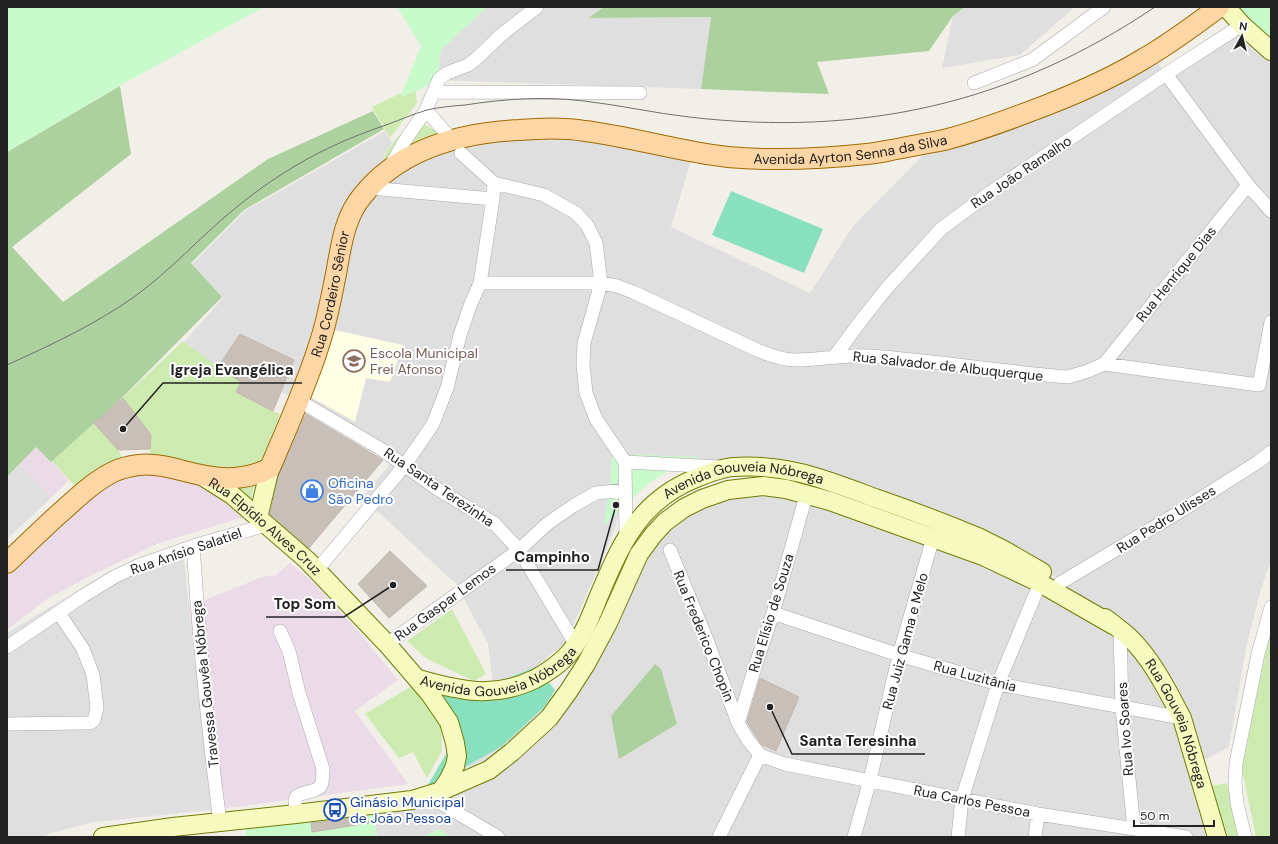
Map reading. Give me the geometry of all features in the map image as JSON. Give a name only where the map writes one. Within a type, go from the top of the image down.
[{"type":"main road","name":"Avenida Ayrton Senna da Silva","points":[[456,146],[470,135],[507,130],[543,128],[588,131],[688,151],[728,157],[798,159],[868,154],[944,140],[1014,118],[1082,91],[1143,59],[1220,7]]},
{"type":"main road","name":"Rua Cordeiro Sênior","points":[[270,468],[313,362],[326,322],[344,230],[358,201],[389,169],[412,155],[456,146]]},
{"type":"main road","name":"Rua Elpídio Alves Cruz","points":[[7,563],[81,494],[98,481],[114,472],[134,466],[150,465],[165,466],[202,476]]},
{"type":"main road","points":[[202,476],[237,478],[259,474],[270,468]]},
{"type":"street","points":[[389,169],[404,142],[426,110],[436,87],[443,76],[464,67],[476,59],[501,35],[537,7]]},
{"type":"street","points":[[974,83],[1032,60],[1104,7]]},
{"type":"street","points":[[1226,7],[1242,25],[1271,51]]},
{"type":"street","name":"Rua João Ramalho","points":[[834,357],[886,289],[941,229],[988,194],[1166,74],[1242,25]]},
{"type":"street","points":[[1166,74],[1248,185],[1271,211]]},
{"type":"street","points":[[436,87],[640,93]]},
{"type":"street","points":[[426,110],[456,146],[494,183],[544,195],[576,213],[587,225],[596,243],[601,283],[584,343],[583,364],[586,393],[596,419],[625,462],[626,537]]},
{"type":"street","points":[[317,570],[405,465],[433,424],[452,370],[460,336],[470,306],[480,283],[493,199],[494,183]]},
{"type":"street","name":"Rua Henrique Dias","points":[[1104,364],[1248,185]]},
{"type":"street","points":[[369,188],[493,199]]},
{"type":"street","name":"Rua Salvador de Albuquerque","points":[[480,283],[601,283],[617,286],[757,350],[776,357],[794,360],[854,355],[944,363],[1068,377],[1104,364]]},
{"type":"street","points":[[1104,364],[1259,385],[1271,322]]},
{"type":"street","name":"Rua Santa Terezinha","points":[[298,400],[355,432],[405,465],[438,490],[494,523],[519,550],[576,645]]},
{"type":"street","name":"Rua Pedro Ulisses","points":[[1060,583],[1176,514],[1258,462],[1271,452]]},
{"type":"street","points":[[625,462],[731,467]]},
{"type":"street","name":"Avenida Gouveia Nóbrega","points":[[418,679],[464,690],[483,692],[500,691],[524,684],[560,663],[576,645],[588,622],[614,559],[626,537],[642,515],[662,496],[682,484],[705,474],[731,467],[769,467],[794,470],[826,480],[978,537],[1004,550],[1060,583]]},
{"type":"street","name":"Rua Cordeiro Sênior","points":[[262,521],[270,468]]},
{"type":"street","name":"Rua Elpídio Alves Cruz","points":[[202,476],[232,495],[317,570],[418,679]]},
{"type":"street","name":"Avenida Gouveia Nóbrega","points":[[434,793],[489,770],[512,752],[549,718],[586,664],[608,623],[639,554],[665,522],[684,508],[702,499],[728,490],[763,486],[786,489],[817,496],[933,538]]},
{"type":"street","name":"Rua Gaspar Lemos","points":[[387,644],[519,550],[547,524],[572,506],[596,494],[626,490]]},
{"type":"street","name":"Rua Elísio de Souza","points":[[738,722],[773,613],[804,503]]},
{"type":"street","name":"Rua Anísio Salatiel","points":[[7,647],[114,577],[137,566],[262,521]]},
{"type":"street","name":"Rua Gouveia Nóbrega","points":[[933,538],[972,552],[1040,582],[1117,627]]},
{"type":"street","name":"Rua Juiz Gama e Melo","points":[[854,837],[870,780],[899,655],[933,538]]},
{"type":"street","name":"Travessa Gouvêa Nóbrega","points":[[193,546],[206,713],[220,822]]},
{"type":"street","name":"Rua Frederico Chopin","points":[[670,550],[707,640],[738,722],[748,740],[760,755]]},
{"type":"street","points":[[958,837],[962,799],[998,684],[1040,582]]},
{"type":"street","name":"Rua Gouveia Nóbrega","points":[[1060,583],[1117,627],[1140,649],[1153,666],[1182,718],[1217,837]]},
{"type":"street","points":[[1244,837],[1237,803],[1235,784],[1236,763],[1239,740],[1258,654],[1271,607]]},
{"type":"street","points":[[7,724],[84,723],[94,720],[97,708],[93,675],[83,648],[59,613]]},
{"type":"street","name":"Rua Luzitânia","points":[[773,613],[899,655],[998,684],[1182,718]]},
{"type":"street","name":"Rua Ivo Soares","points":[[1117,627],[1122,708],[1134,828]]},
{"type":"street","points":[[280,631],[289,650],[299,693],[323,769],[322,783],[320,787],[297,796],[295,800],[296,814]]},
{"type":"street","name":"Avenida Gouveia Nóbrega","points":[[418,679],[434,699],[449,722],[457,756],[449,779],[434,793]]},
{"type":"street","points":[[719,837],[760,755]]},
{"type":"street","name":"Rua Carlos Pessoa","points":[[760,755],[785,764],[1038,814],[1186,837]]},
{"type":"street","points":[[103,837],[398,802],[434,793],[498,837]]},
{"type":"street","points":[[1035,837],[1038,814]]},
{"type":"shaded area","points":[[487,7],[602,7],[590,18],[711,17],[701,89],[437,80],[441,50]]},
{"type":"shaded area","points":[[965,7],[1075,7],[1020,55],[942,68],[953,16]]},
{"type":"shaded area","points":[[1242,25],[1271,51],[1271,561],[1261,589],[1246,648],[1229,747],[1192,766],[1214,837],[450,837],[440,829],[423,837],[377,837],[373,811],[425,790],[544,707],[555,690],[596,658],[618,578],[634,547],[657,517],[681,502],[764,483],[1076,594],[1054,576],[991,541],[804,468],[629,462],[626,487],[614,531],[566,642],[536,667],[493,684],[488,644],[456,584],[362,497],[395,458],[355,433],[288,395],[218,369],[183,343],[223,298],[192,264],[245,211],[385,131],[392,143],[385,153],[383,161],[402,146],[463,127],[539,122],[695,147],[671,227],[810,293],[853,226],[930,148],[1152,56],[1166,74]],"holes":[[[486,182],[494,183],[480,276]]]},
{"type":"shaded area","name":"Escola Municipal Frei Afonso","points":[[321,327],[403,345],[390,382],[366,378],[355,422],[302,392]]},
{"type":"shaded area","points":[[37,446],[69,480],[52,497],[20,464]]},
{"type":"shaded area","points":[[125,462],[188,468],[244,517],[159,543],[96,573],[47,599],[7,630],[7,549],[84,478]]},
{"type":"shaded area","points":[[20,464],[52,497],[7,539],[7,478]]},
{"type":"shaded area","points":[[182,543],[212,810],[94,822],[51,833],[43,837],[7,837],[7,633],[110,571]]},
{"type":"shaded area","points":[[290,563],[314,583],[357,630],[398,680],[355,711],[408,784],[212,810],[189,606],[262,577],[276,575]]},
{"type":"green space","points":[[7,7],[264,7],[121,85],[7,152]]},
{"type":"green space","points":[[397,7],[487,7],[441,50],[437,80],[417,91],[400,97],[421,46]]},
{"type":"green space","points":[[603,7],[965,7],[953,16],[929,51],[817,62],[829,94],[701,89],[711,17],[589,18]]},
{"type":"green space","points":[[1234,7],[1271,7],[1271,40]]},
{"type":"green space","points":[[120,86],[131,154],[12,247],[63,302],[268,159],[373,111],[384,129],[244,210],[191,263],[222,297],[122,398],[51,462],[36,447],[7,477],[7,152]]},
{"type":"green space","points":[[415,88],[417,103],[390,138],[372,107]]},
{"type":"green space","points":[[421,116],[426,125],[443,135],[403,149],[383,162],[385,155],[393,143]]},
{"type":"green space","points":[[731,191],[823,229],[804,273],[712,235]]},
{"type":"green space","points":[[183,341],[241,382],[236,392],[280,414],[260,466],[248,511],[206,475],[149,461],[151,435],[123,398]]},
{"type":"green space","points":[[94,423],[118,450],[125,462],[84,478],[75,486],[52,461]]},
{"type":"green space","points":[[612,454],[700,457],[667,472],[648,484],[604,525],[611,476]]},
{"type":"green space","points":[[452,609],[486,674],[474,681],[427,659],[407,641]]},
{"type":"green space","points":[[1270,632],[1271,837],[1256,837],[1242,769]]},
{"type":"green space","points":[[655,664],[661,669],[677,724],[619,759],[611,716]]},
{"type":"green space","points":[[536,667],[555,690],[544,707],[502,746],[425,790],[450,747],[446,725],[416,676],[493,684]]},
{"type":"green space","points":[[412,686],[441,722],[442,751],[427,778],[413,752],[399,758],[365,714]]},
{"type":"green space","points":[[1227,783],[1239,837],[1225,837],[1211,786]]},
{"type":"green space","points":[[373,811],[377,837],[246,837],[246,829]]},
{"type":"green space","points":[[440,829],[451,837],[423,837]]},
{"type":"building","points":[[240,334],[294,360],[273,411],[236,392],[241,382],[218,367]]},
{"type":"building","points":[[123,398],[151,435],[150,449],[118,450],[94,423]]},
{"type":"building","name":"Oficina São Pedro","points":[[306,414],[383,460],[309,548],[270,514],[279,474]]},
{"type":"building","points":[[390,551],[427,586],[389,618],[358,584]]},
{"type":"building","points":[[760,678],[799,697],[776,751],[761,744],[747,722]]},
{"type":"building","points":[[367,816],[369,823],[312,832],[311,823]]},
{"type":"tram line","points":[[7,365],[88,326],[134,297],[160,276],[233,210],[256,192],[294,167],[320,152],[346,140],[427,110],[494,101],[539,98],[569,99],[689,117],[753,122],[815,122],[875,117],[933,106],[990,90],[1046,68],[1101,40],[1155,7]]},
{"type":"place","name":"Escola Municipal Frei Afonso","points":[[354,361]]},
{"type":"place","name":"Igreja Evangélica","points":[[123,429]]},
{"type":"place","name":"Oficina São Pedro","points":[[312,491]]},
{"type":"place","name":"Campinho","points":[[616,505]]},
{"type":"place","name":"Top Som","points":[[393,585]]},
{"type":"place","name":"Santa Teresinha","points":[[770,707]]},
{"type":"place","name":"Ginásio Municipal de João Pessoa","points":[[335,810]]}]
